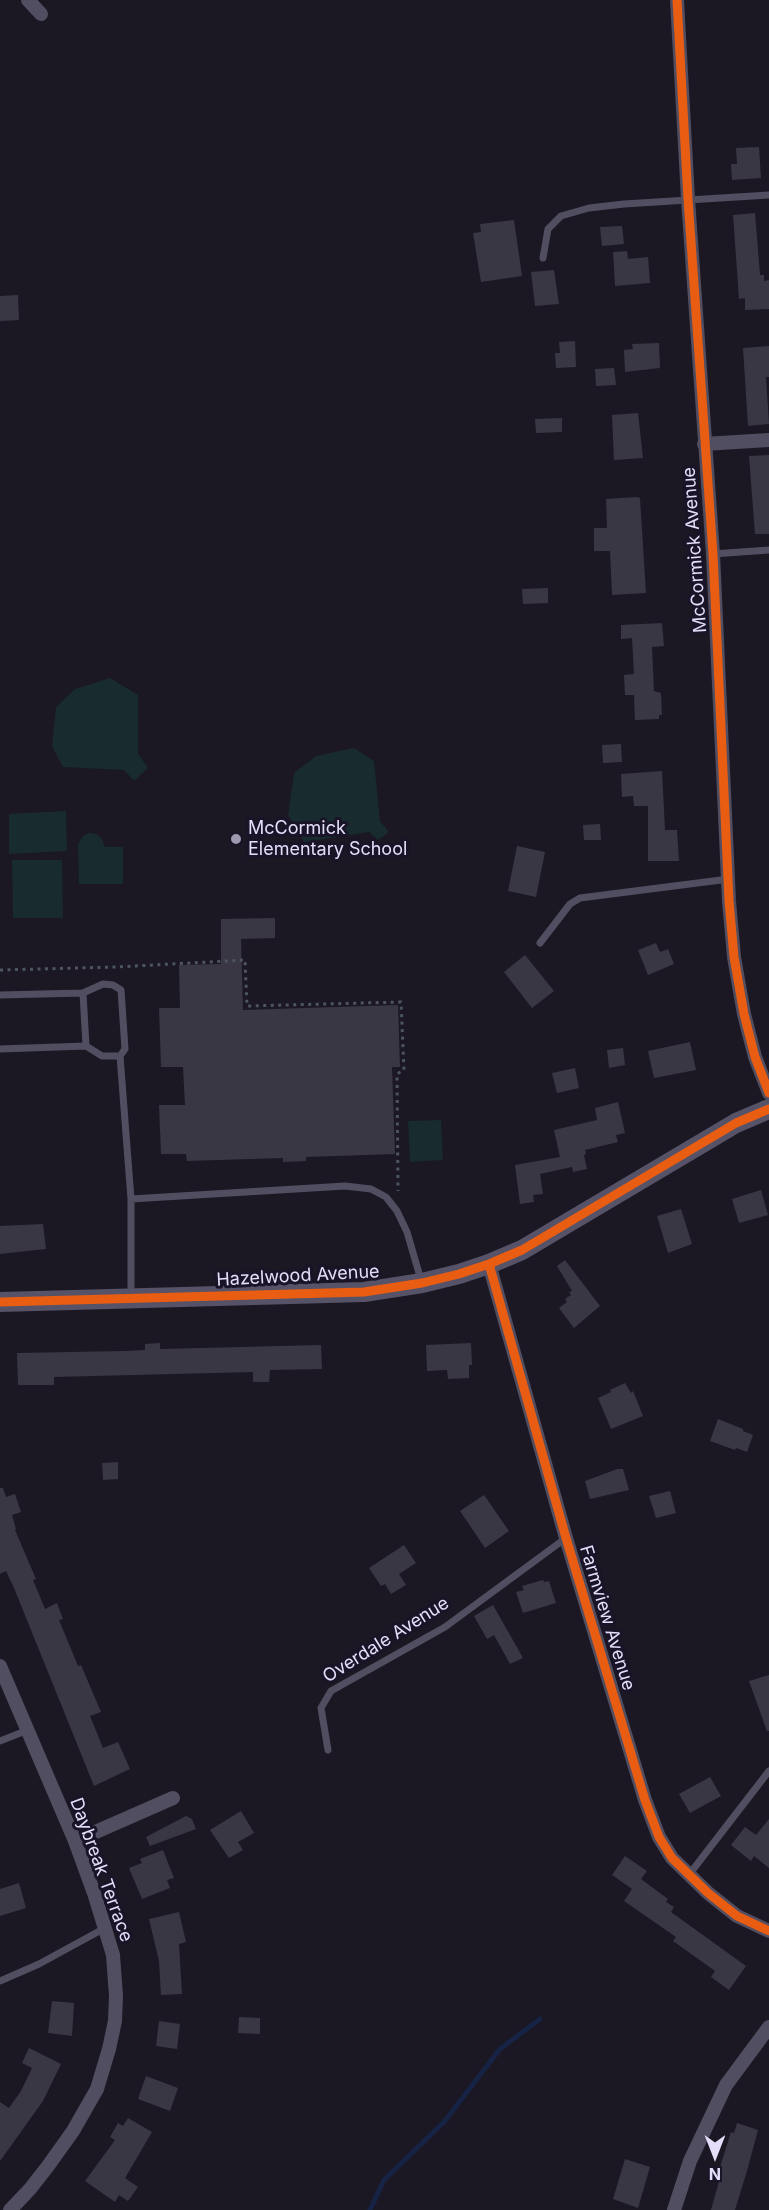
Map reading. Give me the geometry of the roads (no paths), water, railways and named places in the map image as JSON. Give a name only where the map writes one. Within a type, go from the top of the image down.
[{"type":"street","points":[[28,0],[41,14]]},
{"type":"street","name":"McCormick Avenue","points":[[677,0],[688,199],[713,554],[729,901],[734,957],[744,1014],[755,1057],[769,1093]]},
{"type":"street","points":[[704,444],[769,440]]},
{"type":"street","name":"Hazelwood Avenue","points":[[0,1302],[364,1292],[422,1283],[459,1274],[522,1250],[736,1123],[769,1108]]},
{"type":"street","name":"Farmview Avenue","points":[[489,1264],[566,1538],[645,1800],[659,1837],[672,1858],[688,1876],[737,1916],[769,1931]]},
{"type":"street","name":"Daybreak Terrace","points":[[0,1666],[75,1841],[106,1927],[113,1955],[116,1996],[115,2021],[97,2089],[73,2131],[30,2189],[10,2210]]},
{"type":"street","points":[[75,1841],[173,1798]]},
{"type":"street","points":[[674,2210],[690,2161],[726,2085],[769,2027]]},
{"type":"lane","points":[[543,258],[548,229],[561,216],[589,208],[688,199],[769,195]]},
{"type":"lane","points":[[713,554],[769,550]]},
{"type":"lane","points":[[540,943],[570,904],[580,898],[729,879]]},
{"type":"lane","points":[[0,995],[83,993],[103,984],[113,985],[121,990],[125,1049],[120,1056],[131,1199],[130,1298]]},
{"type":"lane","points":[[83,993],[86,1046]]},
{"type":"lane","points":[[0,1049],[86,1046],[102,1056],[120,1056]]},
{"type":"lane","points":[[131,1199],[345,1186],[371,1189],[386,1197],[397,1211],[407,1232],[422,1283]]},
{"type":"lane","name":"Overdale Avenue","points":[[328,1750],[321,1708],[331,1691],[445,1627],[566,1538]]},
{"type":"lane","points":[[0,1741],[28,1730]]},
{"type":"lane","points":[[688,1876],[769,1771]]},
{"type":"lane","points":[[0,1980],[39,1964],[106,1927]]},
{"type":"waterway","points":[[370,2210],[384,2180],[444,2122],[500,2049],[540,2019]]},
{"type":"place","name":"McCormick Elementary School","points":[[236,839]]}]
